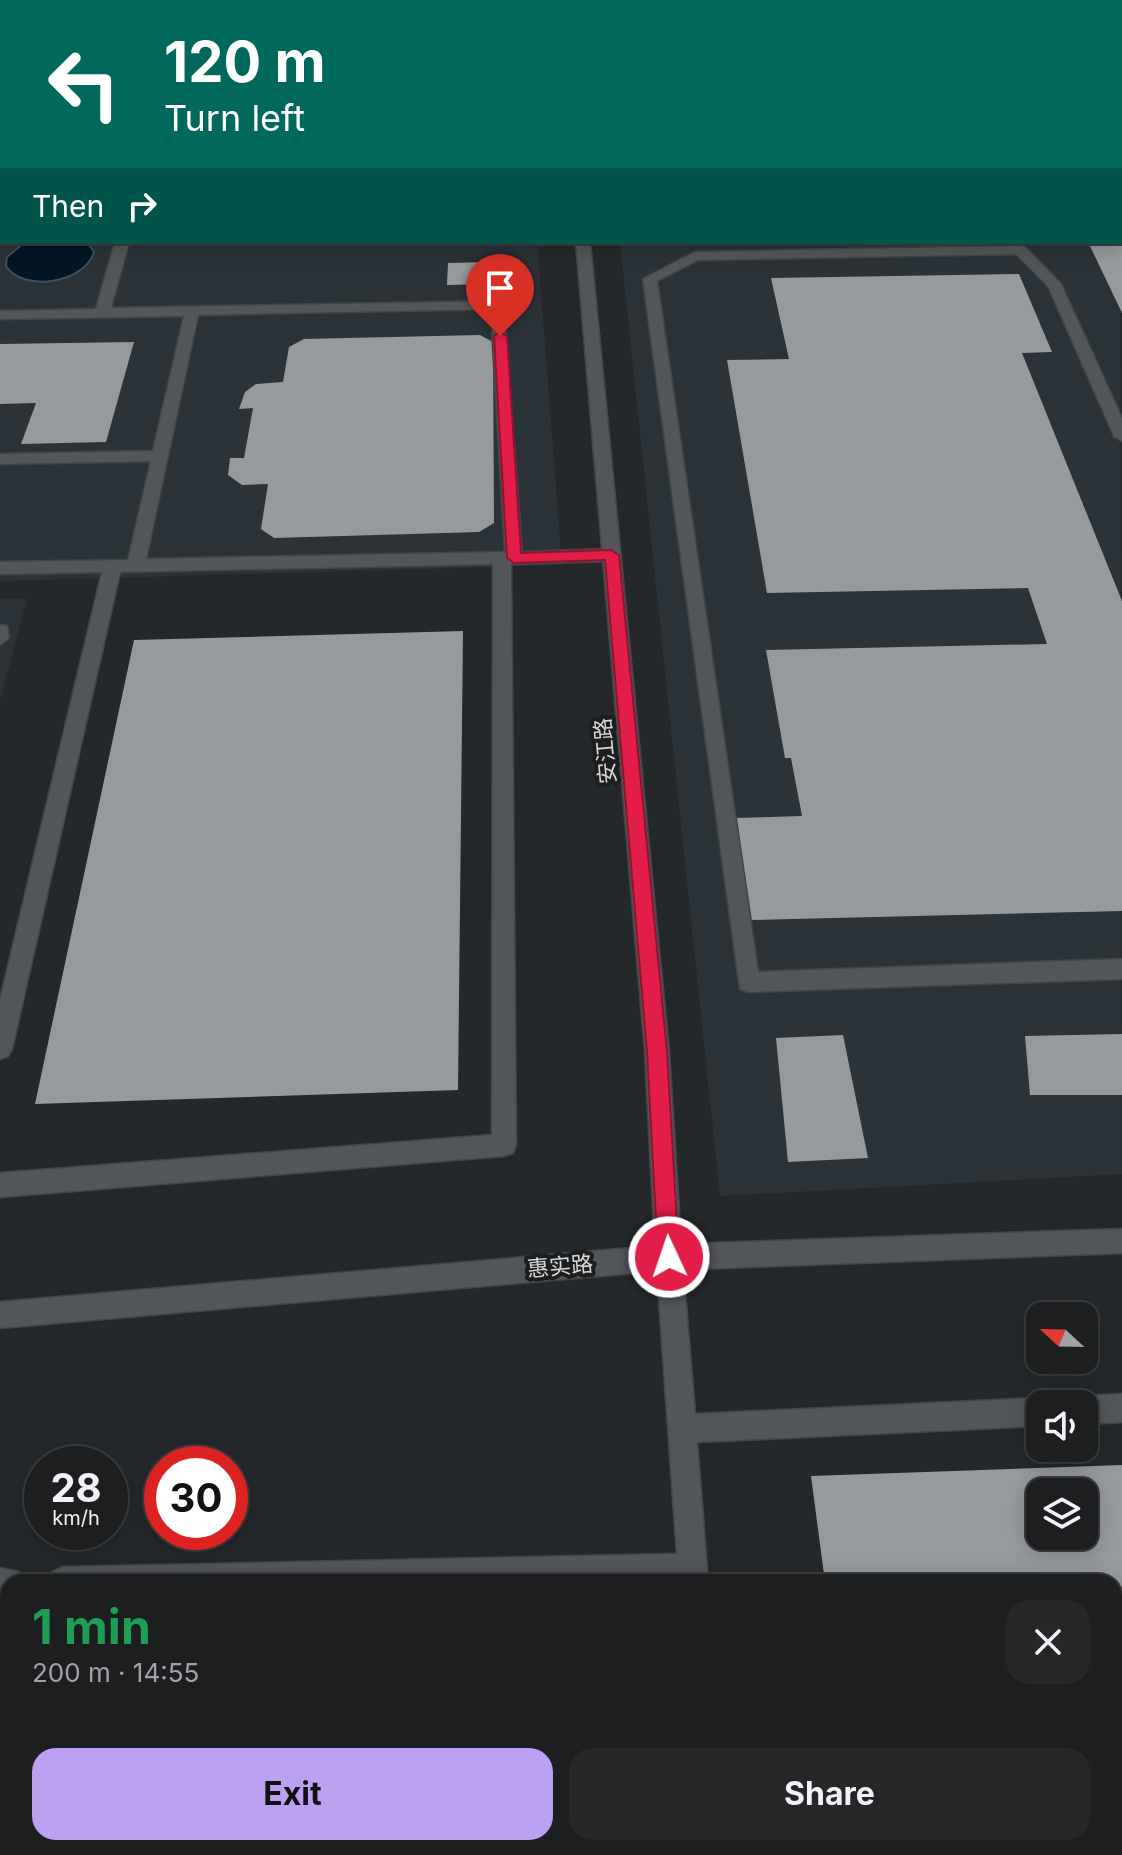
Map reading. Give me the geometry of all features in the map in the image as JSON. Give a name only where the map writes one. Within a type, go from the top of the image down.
[{"type":"street","points":[[102,313],[121,244]]},
{"type":"street","name":"安江路","points":[[583,244],[657,1052],[669,1257],[694,1574]]},
{"type":"street","points":[[1122,436],[1054,284],[1020,250],[922,247],[695,256],[650,279],[748,982],[1122,969]]},
{"type":"street","points":[[0,315],[498,304],[508,558],[504,1145],[0,1185]]},
{"type":"street","points":[[136,565],[192,311]]},
{"type":"street","points":[[0,459],[161,456]]},
{"type":"street","points":[[0,568],[611,555]]},
{"type":"street","points":[[0,1049],[112,566]]},
{"type":"street","points":[[0,631],[0,638]]},
{"type":"street","name":"惠实路","points":[[0,1315],[669,1257],[1122,1241]]},
{"type":"street","points":[[1098,1409],[1122,1408]]},
{"type":"street","points":[[683,1429],[1026,1413]]},
{"type":"shaded area","points":[[0,244],[537,244],[562,565],[0,581]]},
{"type":"shaded area","points":[[620,244],[1120,244],[1122,1174],[720,1196]]},
{"type":"shaded area","points":[[0,599],[27,599],[0,700]]},
{"type":"water","points":[[23,244],[88,244],[94,252],[79,271],[53,281],[39,282],[14,274],[6,266],[7,257]]},
{"type":"building","points":[[1089,244],[1122,245],[1122,313]]},
{"type":"building","points":[[490,262],[491,284],[447,285],[448,263]]},
{"type":"building","points":[[1019,274],[1052,352],[1022,353],[1122,601],[1122,911],[750,920],[736,818],[802,816],[791,758],[785,758],[766,650],[1047,644],[1028,588],[767,593],[727,360],[789,359],[771,278]]},
{"type":"building","points":[[480,335],[493,342],[494,523],[479,532],[274,538],[261,529],[268,484],[242,485],[228,475],[230,458],[244,458],[253,408],[239,409],[245,392],[256,384],[283,382],[289,347],[304,339]]},
{"type":"building","points":[[134,342],[106,442],[21,444],[36,403],[0,404],[0,344]]},
{"type":"building","points":[[463,631],[458,1090],[35,1104],[134,640]]},
{"type":"building","points":[[1122,1034],[1122,1095],[1030,1095],[1025,1036]]},
{"type":"building","points":[[843,1035],[868,1158],[788,1162],[776,1038]]},
{"type":"building","points":[[1122,1465],[1122,1574],[824,1574],[811,1476]]},
{"type":"route","points":[[500,336],[514,558],[611,555],[657,1052],[669,1257]]}]
